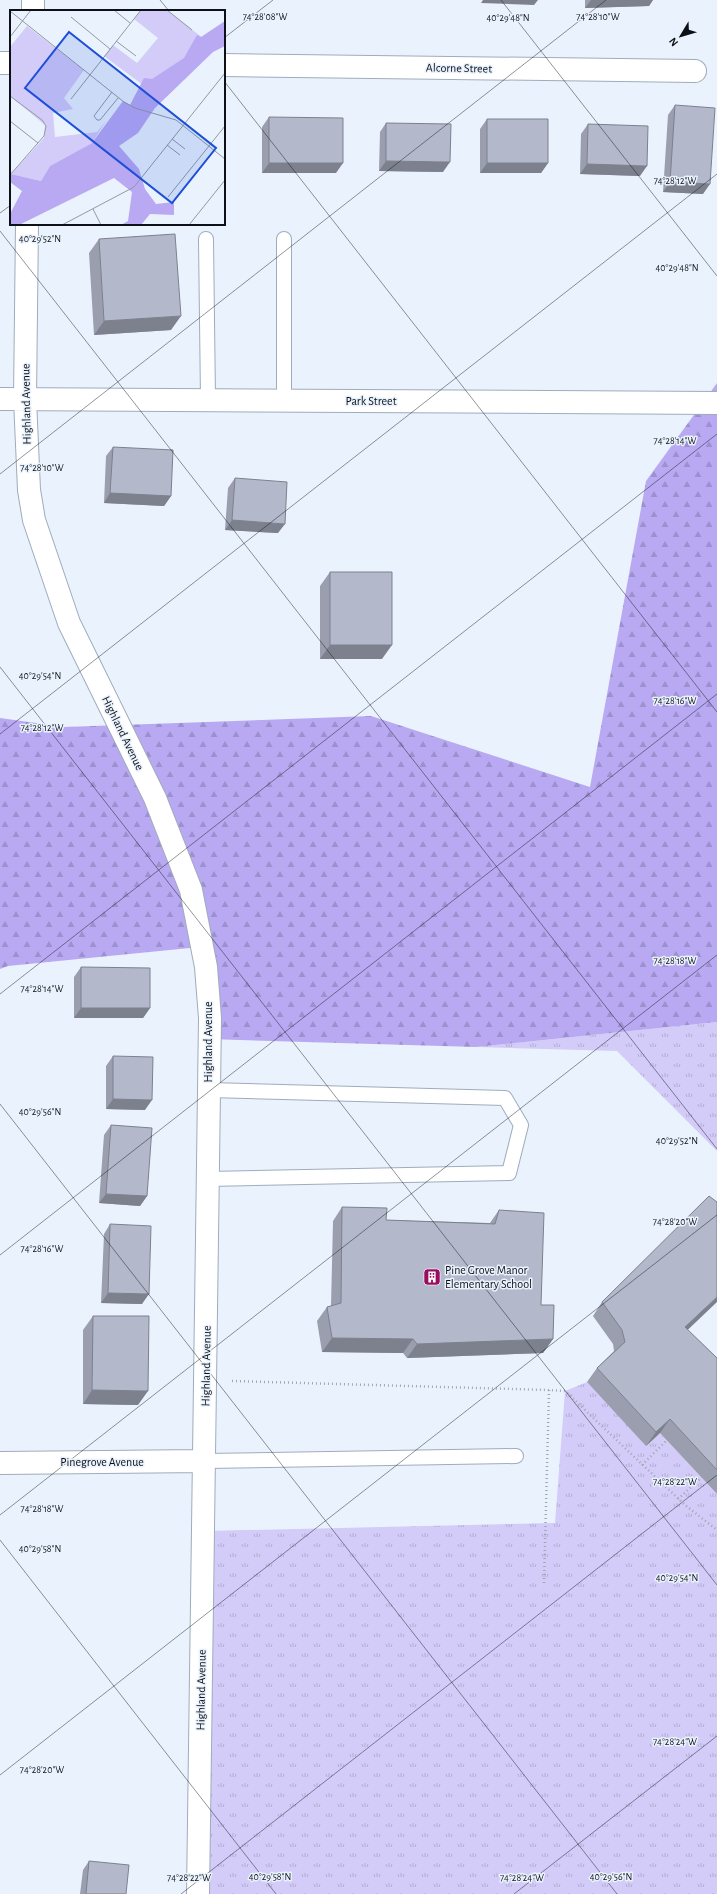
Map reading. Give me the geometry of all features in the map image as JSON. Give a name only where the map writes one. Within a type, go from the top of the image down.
[{"type":"street","points":[[32,10],[33,0]]},
{"type":"street","name":"Alcorne Street","points":[[225,65],[695,71]]},
{"type":"street","name":"Highland Avenue","points":[[27,225],[25,399],[29,490],[34,520],[69,623],[155,798],[191,890],[206,967],[210,1018],[198,1894]]},
{"type":"street","name":"Park Street","points":[[0,399],[717,403]]},
{"type":"street","name":"Pinegrove Avenue","points":[[0,1463],[204,1461]]},
{"type":"lane","points":[[206,239],[208,400]]},
{"type":"lane","points":[[284,239],[284,401]]},
{"type":"lane","points":[[208,1179],[509,1173],[521,1125],[505,1098],[209,1090]]},
{"type":"lane","points":[[204,1461],[516,1456]]},
{"type":"path","points":[[229,1381],[565,1391],[678,1499],[717,1530]]},
{"type":"path","points":[[544,1583],[549,1390]]},
{"type":"path","points":[[642,1465],[667,1440]]},
{"type":"path","points":[[678,1499],[702,1477]]},
{"type":"green space","points":[[717,383],[717,1022],[476,1047],[207,1039],[200,947],[8,966],[0,969],[0,718],[65,727],[371,716],[590,787],[646,481]]},
{"type":"green space","points":[[717,1022],[717,1151],[617,1051],[476,1047]]},
{"type":"green space","points":[[587,1382],[646,1445],[660,1433],[717,1494],[717,1894],[203,1894],[205,1531],[555,1523],[565,1391]]},
{"type":"building","points":[[675,105],[715,108],[710,184],[670,182]]},
{"type":"building","points":[[269,117],[343,118],[343,163],[269,163]]},
{"type":"building","points":[[487,119],[548,119],[548,163],[487,163]]},
{"type":"building","points":[[386,123],[451,124],[450,162],[386,161]]},
{"type":"building","points":[[588,124],[648,126],[647,166],[587,164]]},
{"type":"building","points":[[175,234],[181,316],[104,321],[99,239]]},
{"type":"building","points":[[113,447],[173,450],[171,496],[110,493]]},
{"type":"building","points":[[235,478],[287,482],[285,524],[232,520]]},
{"type":"building","points":[[330,572],[392,572],[392,645],[330,645]]},
{"type":"building","points":[[81,967],[150,968],[150,1008],[81,1008]]},
{"type":"building","points":[[113,1056],[153,1057],[152,1100],[113,1099]]},
{"type":"building","points":[[111,1125],[152,1128],[147,1196],[106,1194]]},
{"type":"building","points":[[709,1196],[717,1202],[717,1297],[685,1327],[717,1358],[717,1470],[670,1419],[656,1432],[597,1368],[625,1342],[622,1330],[602,1302]]},
{"type":"building","name":"Pine Grove Manor Elementary School","points":[[342,1207],[387,1208],[386,1220],[495,1224],[499,1210],[544,1213],[541,1305],[554,1305],[553,1339],[417,1344],[413,1339],[332,1338],[327,1307],[341,1303]]},
{"type":"building","points":[[110,1224],[151,1226],[149,1294],[108,1293]]},
{"type":"building","points":[[93,1316],[149,1316],[148,1391],[92,1390]]},
{"type":"building","points":[[89,1861],[129,1865],[126,1894],[86,1894]]},
{"type":"place","name":"Pine Grove Manor Elementary School","points":[[432,1277]]}]
